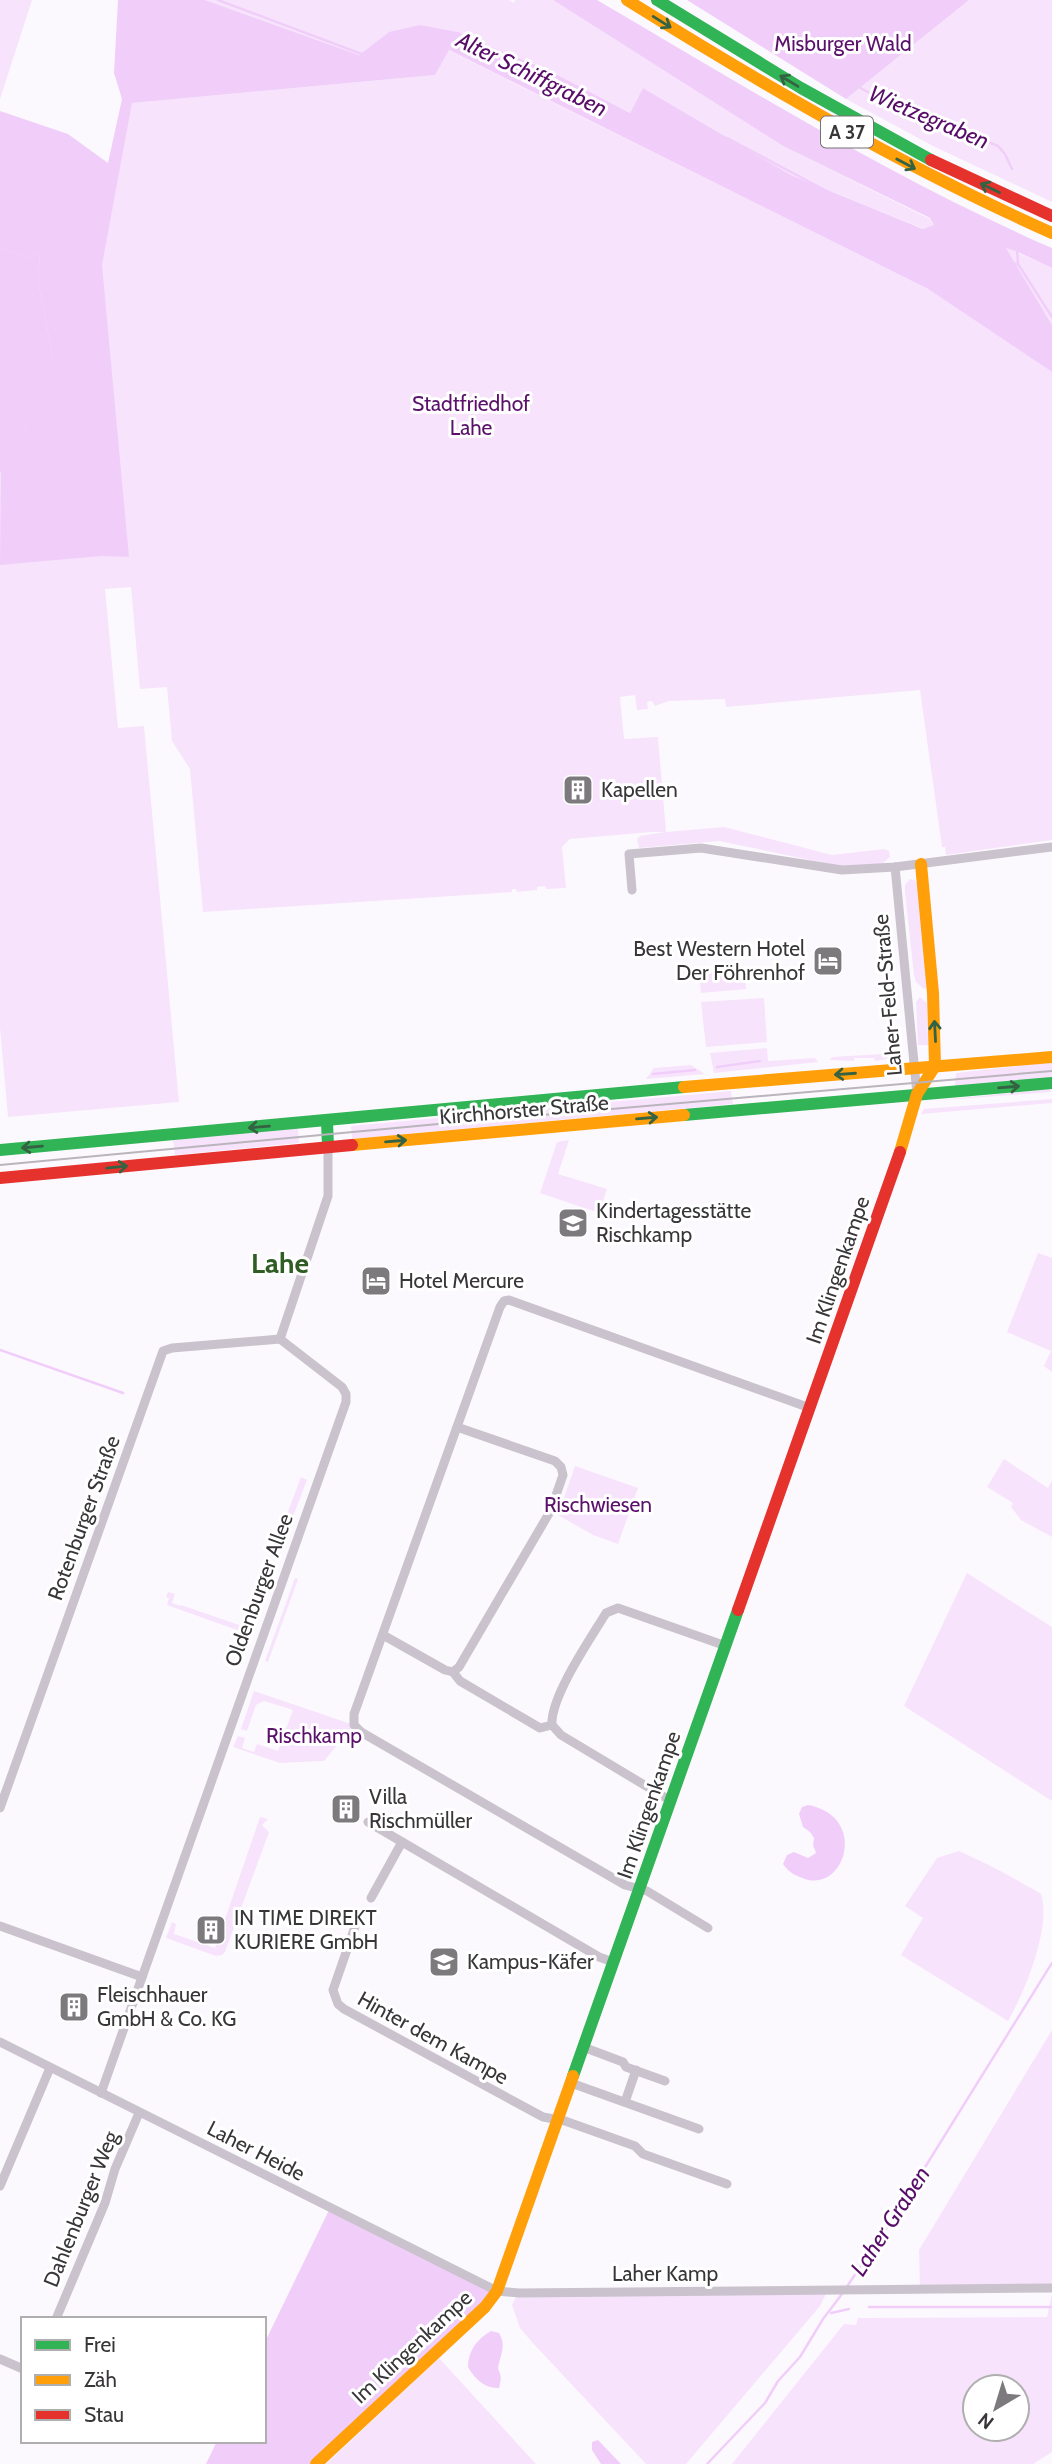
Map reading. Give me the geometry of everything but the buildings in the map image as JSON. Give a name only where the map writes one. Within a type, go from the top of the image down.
[{"type":"main road","name":"A 37","points":[[627,0],[740,70],[873,146],[1052,233]]},
{"type":"main road","name":"A 37","points":[[657,0],[880,133],[989,188],[1052,216]]},
{"type":"main road","name":"Laher-Feld-Straße","points":[[917,1094],[935,1066],[933,993],[921,864]]},
{"type":"main road","name":"Kirchhorster Straße","points":[[0,1150],[1052,1057]]},
{"type":"main road","name":"Kirchhorster Straße","points":[[0,1178],[1052,1083]]},
{"type":"main road","name":"Im Klingenkampe","points":[[316,2464],[485,2306],[497,2291],[900,1152],[917,1094]]},
{"type":"main road","points":[[327,1121],[328,1147]]},
{"type":"street","points":[[632,890],[629,855],[701,848],[842,870],[895,867],[1052,847]]},
{"type":"street","name":"Laher-Feld-Straße","points":[[895,867],[917,1094]]},
{"type":"street","points":[[280,1339],[328,1196],[328,1147]]},
{"type":"street","points":[[708,1928],[647,1891],[625,1885],[361,1732],[354,1725],[354,1714],[504,1301],[509,1300],[810,1408]]},
{"type":"street","name":"Rotenburger Straße","points":[[0,1808],[163,1351],[191,1346],[280,1339]]},
{"type":"street","name":"Oldenburger Allee","points":[[101,2093],[346,1402],[342,1387],[280,1339]]},
{"type":"street","points":[[453,1672],[459,1667],[551,1510],[563,1475],[561,1467],[555,1461],[457,1427]]},
{"type":"street","points":[[671,1801],[561,1735],[552,1725],[553,1711],[594,1632],[611,1609],[618,1608],[726,1646]]},
{"type":"street","points":[[383,1635],[453,1672],[460,1681],[540,1728],[552,1725]]},
{"type":"street","points":[[368,1822],[599,1957],[613,1962]]},
{"type":"street","points":[[371,1898],[402,1842]]},
{"type":"street","name":"Hinter dem Kampe","points":[[358,1918],[335,1983],[334,1997],[338,2004],[543,2117],[557,2120]]},
{"type":"street","points":[[0,1926],[142,1977]]},
{"type":"street","name":"Laher Heide","points":[[0,2042],[497,2291]]},
{"type":"street","points":[[583,2047],[665,2081]]},
{"type":"street","points":[[0,2186],[50,2068]]},
{"type":"street","points":[[625,2102],[636,2070]]},
{"type":"street","points":[[571,2083],[699,2129]]},
{"type":"street","name":"Dahlenburger Weg","points":[[57,2317],[139,2113]]},
{"type":"street","points":[[557,2120],[635,2146],[643,2154],[727,2184]]},
{"type":"street","name":"Laher Kamp","points":[[497,2291],[519,2293],[1052,2288]]},
{"type":"street","points":[[0,2360],[21,2368]]},
{"type":"green space","points":[[0,0],[32,0],[0,99]]},
{"type":"green space","points":[[118,0],[205,0],[359,55],[389,32],[420,25],[452,31],[550,71],[630,113],[643,88],[791,175],[923,229],[934,225],[930,218],[783,146],[553,0],[597,0],[877,162],[1052,248],[1052,268],[1006,248],[1052,325],[1052,372],[928,289],[449,50],[435,75],[132,103],[102,265],[129,557],[101,556],[0,565],[1,467],[14,440],[25,430],[45,391],[53,358],[38,281],[40,252],[25,258],[0,247],[0,111],[68,134],[108,163],[122,99],[114,73]]},
{"type":"green space","points":[[205,0],[509,0],[514,3],[515,0],[553,0],[783,146],[930,219],[934,225],[924,229],[791,175],[643,88],[630,113],[550,71],[389,32],[359,55]]},
{"type":"green space","name":"Misburger Wald","points":[[687,0],[969,0],[846,99]]},
{"type":"green space","points":[[969,0],[1052,0],[1052,202],[933,146],[846,99]]},
{"type":"green space","name":"Stadtfriedhof Lahe","points":[[448,50],[928,289],[1052,372],[1052,840],[946,855],[945,847],[942,847],[920,690],[726,707],[725,699],[669,701],[655,706],[652,701],[647,702],[648,709],[637,710],[635,695],[620,697],[624,739],[658,737],[666,832],[724,827],[832,855],[884,849],[889,851],[890,857],[883,863],[844,867],[719,841],[639,848],[637,839],[640,836],[665,832],[652,832],[570,839],[562,847],[566,888],[546,889],[545,886],[537,887],[537,890],[517,892],[512,889],[512,892],[203,912],[190,769],[172,741],[167,687],[140,689],[131,587],[105,589],[118,728],[144,726],[179,1102],[8,1117],[0,1028],[0,154],[114,197],[131,103],[435,75]]},
{"type":"green space","points":[[1005,247],[1052,268],[1052,325]]},
{"type":"green space","points":[[910,879],[916,881],[920,893],[928,987],[924,989],[916,982],[914,975],[905,892],[905,885]]},
{"type":"green space","points":[[745,971],[746,989],[701,993],[699,974]]},
{"type":"green space","points":[[920,997],[927,1003],[928,1045],[918,1045],[916,1002]]},
{"type":"green space","points":[[764,998],[767,1042],[706,1047],[701,1002]]},
{"type":"green space","points":[[767,1048],[768,1061],[815,1058],[818,1062],[714,1073],[710,1053]]},
{"type":"green space","points":[[900,1053],[897,1057],[875,1061],[874,1058],[854,1058],[854,1061],[829,1060],[832,1057]]},
{"type":"green space","points":[[1052,1062],[1052,1078],[955,1086],[956,1073]]},
{"type":"green space","points":[[691,1065],[705,1074],[646,1079],[654,1068]]},
{"type":"green space","points":[[1049,1089],[1052,1092],[930,1101]]},
{"type":"green space","points":[[731,1091],[733,1104],[352,1139],[351,1126]]},
{"type":"green space","points":[[1052,1099],[1052,1103],[921,1114],[924,1109]]},
{"type":"green space","points":[[298,1127],[299,1143],[175,1155],[173,1140]]},
{"type":"green space","points":[[569,1140],[558,1174],[607,1189],[599,1213],[540,1193],[557,1142]]},
{"type":"green space","points":[[1038,1253],[1052,1258],[1052,1372],[1044,1366],[1051,1351],[1007,1332]]},
{"type":"green space","points":[[1004,1459],[1048,1488],[1052,1481],[1052,1537],[1021,1520],[1011,1507],[1013,1503],[987,1487]]},
{"type":"green space","name":"Rischwiesen","points":[[575,1466],[638,1488],[618,1544],[593,1535],[558,1515]]},
{"type":"green space","points":[[301,1477],[307,1480],[289,1527],[283,1525]]},
{"type":"green space","points":[[967,1573],[1052,1627],[1052,1801],[904,1706]]},
{"type":"green space","points":[[295,1578],[298,1579],[268,1662],[265,1661]]},
{"type":"green space","points":[[268,1588],[251,1635],[167,1605],[168,1592],[175,1594],[172,1603],[248,1628],[262,1590]]},
{"type":"green space","name":"Rischkamp","points":[[254,1691],[354,1725],[324,1761],[280,1763],[233,1747],[238,1736],[245,1738],[242,1748],[254,1752],[257,1744],[278,1751],[293,1710],[264,1701],[256,1705],[247,1731],[241,1729]]},
{"type":"green space","points":[[260,1817],[268,1819],[262,1825],[269,1832],[225,1952],[216,1956],[166,1938],[172,1922],[176,1924],[174,1934],[215,1948]]},
{"type":"green space","points":[[959,1851],[1041,1894],[1043,1923],[1040,1940],[1029,1976],[1008,2021],[901,1955],[923,1918],[905,1906],[937,1858]]},
{"type":"green space","points":[[1052,2030],[1052,2288],[920,2290],[919,2250]]},
{"type":"green space","points":[[330,2208],[497,2291],[310,2464],[206,2464],[216,2443],[266,2443],[266,2340]]},
{"type":"green space","points":[[1052,2293],[1052,2452],[1033,2464],[732,2464],[844,2324],[856,2325],[858,2318],[1047,2317]]},
{"type":"green space","points":[[826,2294],[820,2306],[686,2464],[646,2464],[520,2328],[512,2305],[516,2297]]},
{"type":"green space","points":[[439,2358],[536,2464],[326,2464]]},
{"type":"shaded area","points":[[41,226],[70,227],[83,233],[82,281],[64,281],[65,262],[40,252]]},
{"type":"shaded area","points":[[0,247],[25,258],[40,252],[38,281],[53,358],[46,391],[25,430],[14,440],[0,473]]},
{"type":"shaded area","points":[[808,1805],[827,1812],[839,1823],[844,1837],[840,1864],[831,1874],[819,1880],[798,1877],[783,1864],[787,1855],[794,1852],[808,1858],[816,1853],[814,1838],[803,1827],[799,1814],[802,1807]]},
{"type":"shaded area","points":[[491,2331],[499,2333],[503,2342],[498,2369],[501,2378],[499,2388],[480,2382],[468,2367],[474,2346]]},
{"type":"shaded area","points":[[598,2440],[621,2464],[601,2464],[592,2450],[592,2442]]},
{"type":"waterway","name":"Alter Schiffgraben","points":[[218,0],[375,59],[397,39],[411,39],[436,32],[457,33],[488,47],[598,108],[625,118],[653,119]]},
{"type":"waterway","points":[[712,0],[765,34],[854,84]]},
{"type":"waterway","name":"Wietzegraben","points":[[795,0],[807,27],[857,86],[875,96],[998,146],[1012,169]]},
{"type":"waterway","name":"Alter Schiffgraben","points":[[668,121],[729,139],[932,244],[973,258],[1018,264]]},
{"type":"waterway","points":[[874,174],[987,230],[1016,235],[1052,254]]},
{"type":"waterway","name":"Laher Graben","points":[[1016,235],[1018,264],[1052,317]]},
{"type":"waterway","points":[[717,1067],[760,1061]]},
{"type":"waterway","points":[[653,1074],[695,1070]]},
{"type":"waterway","points":[[0,1350],[123,1393]]},
{"type":"waterway","name":"Laher Graben","points":[[846,2288],[894,2217],[1052,1963]]},
{"type":"waterway","name":"Laher Graben","points":[[707,2464],[765,2403],[842,2294]]},
{"type":"waterway","points":[[869,2307],[1052,2307]]},
{"type":"waterway","points":[[831,2313],[849,2309]]},
{"type":"tram line","points":[[0,1165],[1052,1071]]},
{"type":"traffic: fast","points":[[657,0],[801,88],[931,160]]},
{"type":"traffic: fast","points":[[684,1115],[1052,1083]]},
{"type":"traffic: fast","points":[[0,1150],[684,1087]]},
{"type":"traffic: fast","points":[[327,1121],[328,1147]]},
{"type":"traffic: fast","points":[[573,2076],[738,1610]]},
{"type":"traffic: slow","points":[[627,0],[836,124],[943,181],[1052,233]]},
{"type":"traffic: slow","points":[[900,1152],[917,1094],[935,1066],[933,993],[921,864]]},
{"type":"traffic: slow","points":[[684,1087],[1052,1057]]},
{"type":"traffic: slow","points":[[352,1145],[684,1115]]},
{"type":"traffic: slow","points":[[316,2464],[485,2307],[497,2291],[573,2076]]},
{"type":"traffic: jam","points":[[931,160],[1052,216]]},
{"type":"traffic: jam","points":[[0,1178],[352,1145]]},
{"type":"traffic: jam","points":[[738,1610],[900,1152]]},
{"type":"place","name":"Kapellen","points":[[578,790]]},
{"type":"place","name":"Best Western Hotel Der Föhrenhof","points":[[828,961]]},
{"type":"place","name":"Kindertagesstätte Rischkamp","points":[[573,1223]]},
{"type":"place","name":"Hotel Mercure","points":[[376,1281]]},
{"type":"place","name":"Villa Rischmüller","points":[[346,1809]]},
{"type":"place","name":"IN TIME DIREKT KURIERE GmbH","points":[[211,1930]]},
{"type":"place","name":"Kampus-Käfer","points":[[444,1962]]},
{"type":"place","name":"Fleischhauer GmbH & Co. KG","points":[[74,2007]]},
{"type":"district","name":"Lahe","points":[[280,1263]]}]
